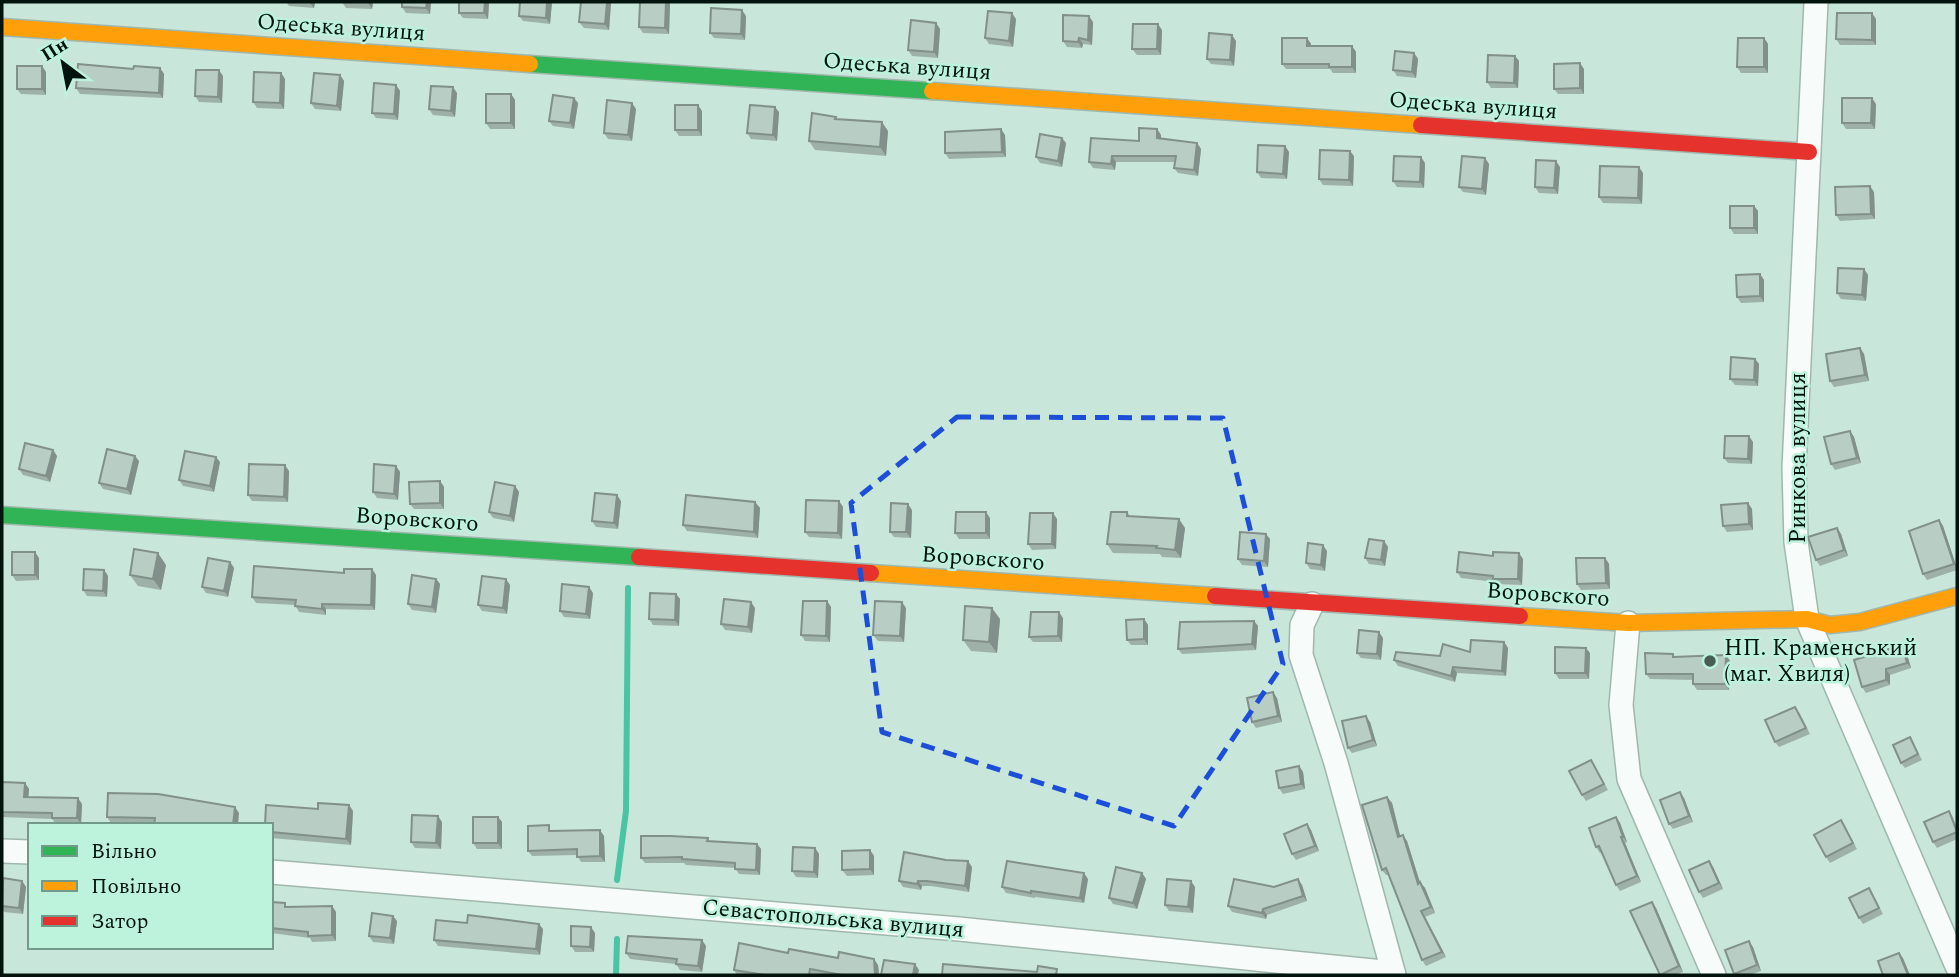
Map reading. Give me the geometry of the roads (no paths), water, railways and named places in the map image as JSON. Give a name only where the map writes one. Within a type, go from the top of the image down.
[{"type":"street","name":"Ринкова вулиця","points":[[1815,2],[1794,468],[1796,542],[1807,619],[1957,966]]},
{"type":"street","name":"Одеська вулиця","points":[[2,27],[1809,152]]},
{"type":"street","name":"Воровского","points":[[2,515],[1628,623],[1807,619],[1830,625],[1860,622],[1957,596]]},
{"type":"street","points":[[1312,604],[1302,625],[1301,655],[1336,763],[1394,974]]},
{"type":"street","points":[[1628,623],[1620,705],[1629,779],[1714,975]]},
{"type":"street","points":[[2,850],[28,852]]},
{"type":"street","name":"Севастопольська вулиця","points":[[273,872],[959,929],[1394,974]]},
{"type":"waterway","points":[[617,880],[626,811],[628,588]]},
{"type":"waterway","points":[[616,975],[617,939]]},
{"type":"place","name":"НП. Краменський (маг. Хвиля)","points":[[1710,661]]}]
